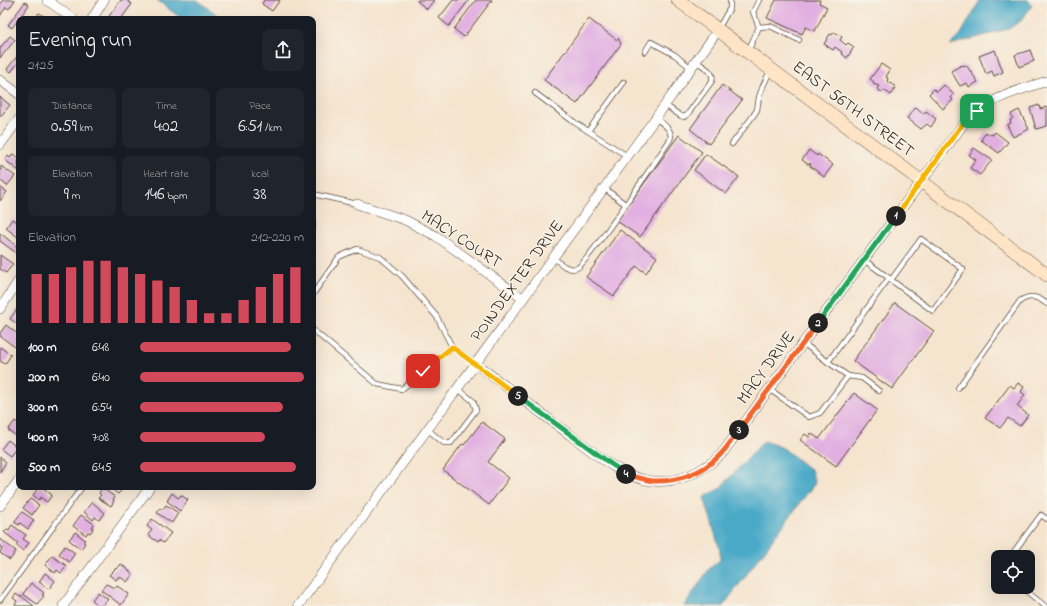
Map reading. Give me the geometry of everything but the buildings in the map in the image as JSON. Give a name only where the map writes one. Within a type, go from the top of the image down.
[{"type":"main road","name":"EAST 56TH STREET","points":[[678,0],[1047,274]]},
{"type":"street","points":[[47,0],[69,16]]},
{"type":"street","points":[[94,16],[104,0]]},
{"type":"street","name":"POINDEXTER DRIVE","points":[[298,606],[522,298],[665,105],[718,30]]},
{"type":"street","points":[[0,80],[16,92]]},
{"type":"street","name":"MACY DRIVE","points":[[475,363],[626,474],[652,481],[664,481],[689,476],[712,462],[721,454],[961,126],[980,108],[1001,96],[1047,81]]},
{"type":"street","points":[[0,144],[16,123]]},
{"type":"street","name":"MACY COURT","points":[[357,204],[405,220],[436,236],[522,298]]},
{"type":"street","points":[[0,308],[16,284]]},
{"type":"street","points":[[0,506],[16,484]]},
{"type":"street","points":[[63,606],[148,490]]},
{"type":"lane","points":[[718,30],[730,8],[730,0]]},
{"type":"lane","points":[[748,52],[759,27],[754,12],[759,0]]},
{"type":"lane","points":[[759,27],[770,26],[799,40]]},
{"type":"lane","points":[[645,52],[651,42],[712,73],[712,81],[687,115],[684,117],[680,116],[665,105]]},
{"type":"lane","points":[[732,144],[753,116],[761,92],[771,70]]},
{"type":"lane","points":[[588,131],[624,82]]},
{"type":"lane","points":[[535,93],[588,131],[627,156]]},
{"type":"lane","points":[[553,257],[564,266],[569,268],[577,268],[584,262],[597,245],[672,136],[671,132],[655,118]]},
{"type":"lane","points":[[604,188],[625,204]]},
{"type":"lane","points":[[316,195],[357,204]]},
{"type":"lane","points":[[828,362],[890,279],[921,239],[963,269],[933,311],[890,279],[864,260]]},
{"type":"lane","points":[[316,290],[339,257],[357,249],[380,257],[402,276],[437,317],[452,347],[475,363]]},
{"type":"lane","points":[[958,388],[1020,301],[1026,297],[1033,296],[1047,304]]},
{"type":"lane","points":[[316,333],[377,384],[402,390],[452,347]]},
{"type":"lane","points":[[803,343],[848,376],[862,378],[879,391]]},
{"type":"lane","points":[[769,389],[809,417],[820,413],[848,376]]},
{"type":"lane","points":[[427,429],[444,443],[451,443],[476,410],[474,401],[457,388]]},
{"type":"lane","points":[[0,600],[80,490]]},
{"type":"lane","points":[[1015,550],[1041,515],[1047,519]]},
{"type":"lane","points":[[1029,594],[1045,606]]},
{"type":"water","points":[[157,0],[197,0],[219,16],[178,16]]},
{"type":"water","points":[[980,0],[1028,0],[1032,5],[1022,20],[1008,29],[950,45],[961,34]]},
{"type":"water","points":[[764,441],[783,448],[811,470],[815,483],[723,606],[684,606],[709,569],[720,560],[720,550],[704,497],[719,489]]},
{"type":"route","points":[[423,371],[452,347],[626,474],[652,481],[664,481],[689,476],[699,471],[721,454],[961,126],[977,111]]}]
